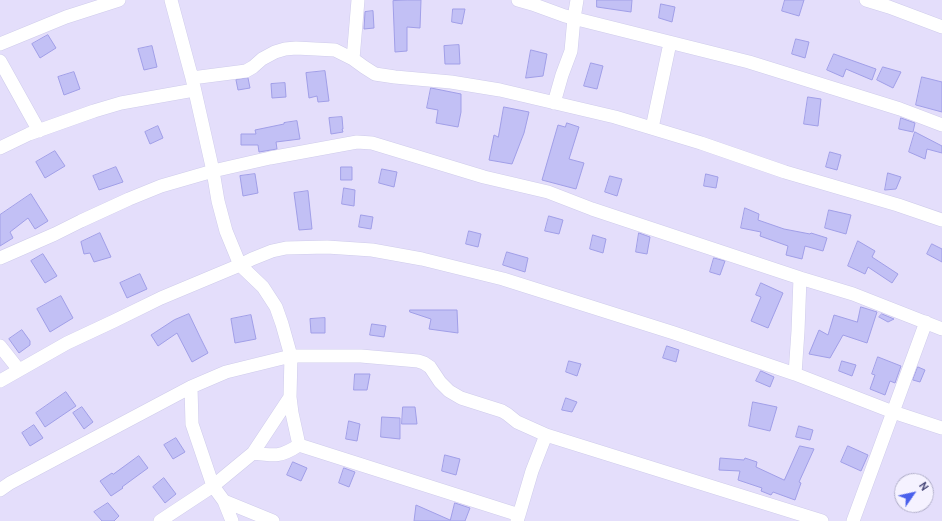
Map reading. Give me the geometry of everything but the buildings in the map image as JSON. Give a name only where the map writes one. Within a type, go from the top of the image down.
[{"type":"street","points":[[0,44],[66,17],[120,0]]},
{"type":"street","points":[[171,0],[193,84],[226,231],[240,265],[263,287],[276,308],[282,324],[291,356],[290,397],[299,445]]},
{"type":"street","points":[[353,59],[358,0]]},
{"type":"street","points":[[518,0],[565,16],[749,62],[900,109],[942,125]]},
{"type":"street","points":[[554,104],[571,51],[577,0]]},
{"type":"street","points":[[866,0],[942,27]]},
{"type":"street","points":[[652,128],[670,43]]},
{"type":"street","points":[[0,148],[29,134],[94,111],[246,71],[274,52],[296,48],[335,50],[353,59],[375,74],[451,82],[500,90],[554,104],[615,117],[701,143],[785,172],[898,205],[942,220]]},
{"type":"street","points":[[0,61],[39,131]]},
{"type":"street","points":[[0,258],[161,186],[270,158],[340,144],[357,142],[372,143],[484,176],[548,192],[592,209],[853,294],[942,329]]},
{"type":"street","points":[[0,381],[66,344],[161,298],[240,265],[252,258],[286,248],[327,247],[372,250],[422,259],[503,279],[674,333],[795,374],[894,412],[942,428]]},
{"type":"street","points":[[795,374],[800,278]]},
{"type":"street","points":[[853,521],[926,322]]},
{"type":"street","points":[[0,346],[19,370]]},
{"type":"street","points":[[0,490],[10,483],[191,387],[226,372],[291,356],[361,356],[418,361],[424,363],[430,367],[440,382],[449,391],[461,398],[502,411],[517,422],[546,435],[822,521]]},
{"type":"street","points":[[191,387],[192,424],[213,486],[224,501],[232,521]]},
{"type":"street","points":[[160,521],[213,486],[253,453],[290,397]]},
{"type":"street","points":[[299,445],[518,518],[532,471],[546,435]]},
{"type":"street","points":[[253,453],[271,455],[282,454],[299,445]]},
{"type":"street","points":[[224,501],[273,521]]},
{"type":"shaded area","points":[[0,0],[942,0],[942,521],[0,521]]}]
